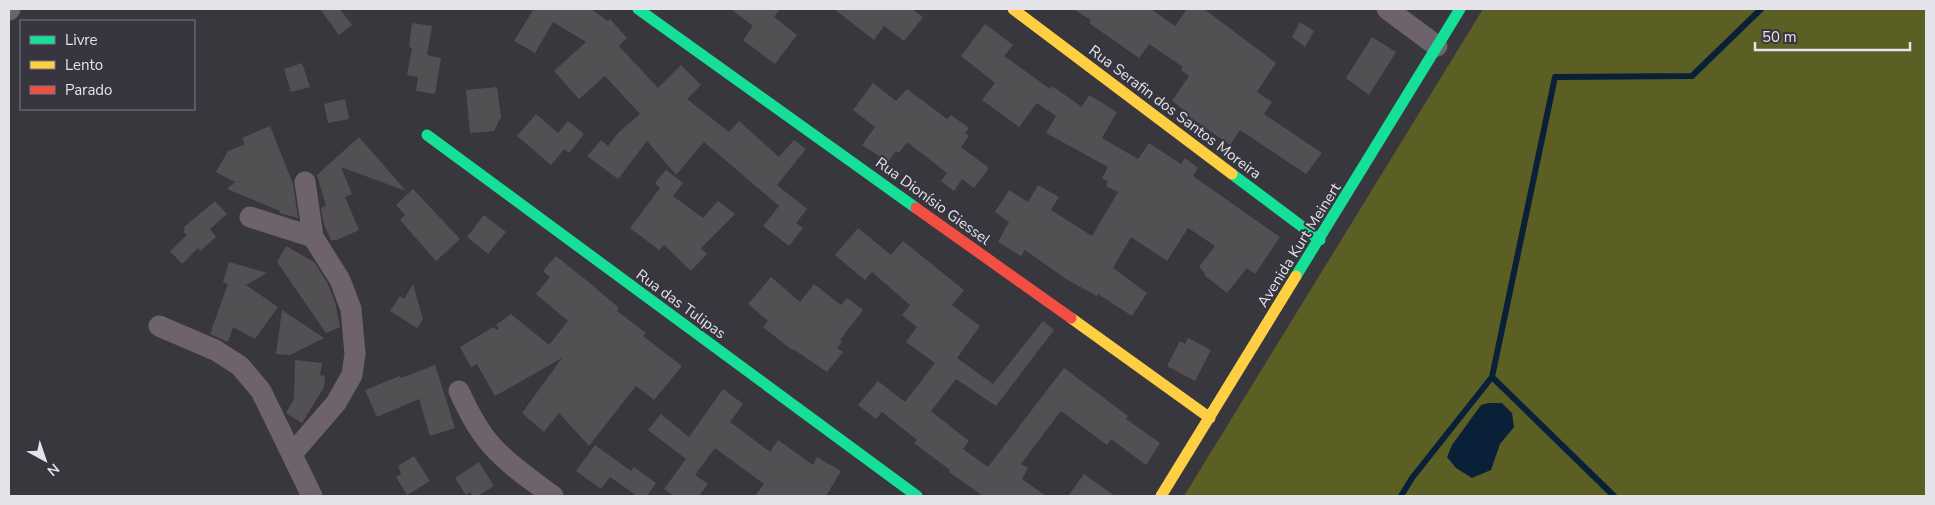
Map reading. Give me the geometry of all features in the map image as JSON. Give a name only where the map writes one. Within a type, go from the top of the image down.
[{"type":"street","name":"Rua Dionísio Giessel","points":[[638,9],[1210,418]]},
{"type":"street","name":"Rua Serafin dos Santos Moreira","points":[[1012,9],[1320,240]]},
{"type":"street","points":[[1387,9],[1437,46]]},
{"type":"street","name":"Avenida Kurt Meinert","points":[[1162,496],[1460,9]]},
{"type":"street","name":"Rua das Tulipas","points":[[427,135],[917,496]]},
{"type":"street","points":[[292,454],[336,403],[352,375],[355,354],[351,309],[340,280],[313,237],[305,182]]},
{"type":"street","points":[[250,217],[313,237]]},
{"type":"street","points":[[159,326],[215,350],[240,366],[261,391],[312,496]]},
{"type":"street","points":[[459,391],[475,423],[492,447],[516,469],[553,496]]},
{"type":"green space","points":[[1483,9],[1926,9],[1926,496],[1184,496]]},
{"type":"water","points":[[1502,403],[1512,413],[1514,427],[1500,444],[1491,470],[1472,478],[1456,468],[1447,457],[1452,445],[1481,405]]},
{"type":"building","points":[[320,9],[340,9],[352,25],[339,35]]},
{"type":"building","points":[[531,9],[591,9],[608,21],[610,19],[627,38],[619,46],[658,88],[681,65],[701,85],[687,99],[729,132],[739,121],[779,157],[794,140],[806,149],[777,185],[807,209],[796,223],[803,228],[789,246],[763,226],[779,206],[704,142],[676,175],[647,141],[618,179],[587,156],[601,140],[608,146],[619,132],[640,114],[605,76],[579,99],[554,71],[586,42],[553,22],[535,53],[514,41],[533,10]]},
{"type":"building","points":[[731,9],[780,9],[774,17],[797,35],[775,64],[743,40],[753,26]]},
{"type":"building","points":[[834,9],[912,9],[923,17],[904,41],[884,26],[874,40]]},
{"type":"building","points":[[1073,9],[1151,9],[1175,26],[1187,9],[1204,9],[1276,63],[1257,92],[1272,102],[1264,114],[1322,153],[1306,174],[1240,130],[1230,145],[1183,112],[1184,110],[1172,101],[1189,76],[1181,70],[1183,67],[1149,44],[1139,58],[1089,23],[1091,20]]},
{"type":"building","points":[[1300,22],[1314,31],[1305,47],[1292,37]]},
{"type":"building","points":[[412,23],[432,26],[427,55],[441,58],[435,94],[416,91],[418,77],[407,75],[412,48],[409,47]]},
{"type":"building","points":[[985,24],[1013,45],[1004,56],[1050,89],[1052,86],[1082,107],[1089,95],[1117,112],[1102,138],[1138,159],[1149,143],[1181,164],[1185,158],[1198,168],[1193,176],[1280,237],[1255,274],[1247,268],[1227,293],[1204,275],[1205,273],[1199,267],[1215,246],[1188,228],[1167,261],[1131,237],[1113,268],[1147,293],[1132,316],[1098,294],[1097,296],[1066,279],[1025,250],[1021,256],[998,242],[1009,222],[995,212],[1009,190],[1028,202],[1038,185],[1059,197],[1051,210],[1092,236],[1118,192],[1106,186],[1108,182],[1102,178],[1108,167],[1046,133],[1056,116],[1037,103],[1019,127],[982,100],[995,83],[961,56]]},
{"type":"building","points":[[1372,37],[1396,52],[1369,95],[1346,78]]},
{"type":"building","points":[[302,63],[310,87],[291,92],[284,69]]},
{"type":"building","points":[[873,83],[896,101],[907,89],[947,119],[951,115],[969,128],[965,133],[969,136],[961,147],[989,168],[974,188],[962,179],[954,191],[941,181],[947,173],[907,142],[899,153],[896,151],[888,162],[862,145],[875,127],[853,110]]},
{"type":"building","points":[[497,87],[501,117],[494,131],[470,133],[466,90]]},
{"type":"building","points":[[345,99],[349,119],[328,123],[324,104]]},
{"type":"building","points":[[536,114],[558,133],[568,121],[584,134],[569,153],[564,149],[551,165],[517,136]]},
{"type":"building","points":[[270,126],[293,184],[298,218],[279,213],[280,211],[227,189],[235,182],[216,172],[228,151],[245,144],[242,138]]},
{"type":"building","points":[[359,137],[406,191],[341,167],[352,194],[345,197],[359,230],[337,240],[331,240],[324,225],[321,208],[326,206],[317,175]]},
{"type":"building","points":[[666,170],[683,183],[673,196],[703,218],[718,201],[735,214],[701,248],[707,254],[691,271],[664,245],[659,250],[630,228],[660,188],[655,183]]},
{"type":"building","points":[[413,189],[460,239],[436,261],[400,220],[405,215],[396,205]]},
{"type":"building","points":[[215,201],[227,214],[210,229],[216,237],[200,251],[198,248],[182,264],[170,251],[187,235],[183,231],[184,227]]},
{"type":"building","points":[[484,215],[506,232],[488,254],[467,237]]},
{"type":"building","points":[[858,228],[891,255],[903,241],[964,290],[952,305],[980,326],[957,358],[993,384],[1043,321],[1054,330],[996,406],[956,379],[931,411],[969,441],[963,449],[988,467],[1064,368],[1128,416],[1126,419],[1160,443],[1146,465],[1111,439],[1107,445],[1061,411],[1021,464],[1028,468],[1022,479],[1046,496],[983,496],[949,472],[950,470],[914,443],[917,440],[882,412],[876,419],[858,405],[878,381],[905,402],[935,363],[906,342],[917,327],[902,315],[910,305],[872,272],[865,280],[835,255]]},
{"type":"building","points":[[286,246],[314,262],[327,282],[335,302],[340,327],[326,333],[277,262]]},
{"type":"building","points":[[556,256],[619,308],[617,311],[646,333],[643,336],[682,366],[654,400],[636,386],[589,446],[559,413],[544,432],[522,413],[562,358],[495,396],[477,364],[471,367],[460,347],[493,327],[497,330],[499,328],[496,325],[511,314],[549,345],[568,321],[536,294],[550,277],[543,271]]},
{"type":"building","points":[[229,262],[267,273],[246,285],[278,307],[255,339],[233,327],[228,342],[210,334],[228,284],[223,282]]},
{"type":"building","points":[[771,277],[800,302],[814,284],[841,305],[847,298],[863,310],[840,340],[842,342],[837,348],[843,352],[827,372],[792,350],[763,327],[768,321],[748,304]]},
{"type":"building","points":[[413,284],[423,319],[417,328],[390,311],[400,296],[404,299]]},
{"type":"building","points":[[282,310],[324,338],[290,355],[276,354]]},
{"type":"building","points":[[1188,338],[1211,350],[1195,381],[1167,366],[1180,341],[1185,344]]},
{"type":"building","points":[[295,360],[322,363],[320,375],[325,376],[324,387],[302,423],[286,413],[294,399]]},
{"type":"building","points":[[435,365],[455,428],[430,436],[419,399],[377,417],[365,390]]},
{"type":"building","points":[[723,389],[743,404],[730,422],[770,452],[778,440],[813,465],[817,457],[841,471],[826,496],[755,496],[764,484],[715,448],[695,475],[708,484],[699,496],[674,496],[664,489],[686,459],[648,430],[661,414],[689,437]]},
{"type":"building","points":[[595,445],[631,471],[634,467],[656,483],[647,496],[637,496],[610,477],[601,489],[576,471]]},
{"type":"building","points":[[414,456],[430,481],[407,495],[396,477],[401,474],[398,466]]},
{"type":"building","points":[[479,462],[494,486],[478,496],[473,496],[470,492],[466,495],[455,478]]},
{"type":"building","points":[[1084,474],[1115,496],[1068,496]]},
{"type":"waterway","points":[[1401,496],[1412,478],[1492,377],[1555,77],[1692,76],[1761,9]]},
{"type":"waterway","points":[[1492,377],[1614,496]]},
{"type":"traffic: fast","points":[[638,9],[916,208]]},
{"type":"traffic: fast","points":[[1296,276],[1460,9]]},
{"type":"traffic: fast","points":[[427,135],[917,496]]},
{"type":"traffic: fast","points":[[1232,174],[1320,240]]},
{"type":"traffic: slow","points":[[1013,9],[1232,174]]},
{"type":"traffic: slow","points":[[1161,496],[1296,276]]},
{"type":"traffic: slow","points":[[1071,318],[1210,418]]},
{"type":"traffic: jam","points":[[916,208],[1071,318]]}]
